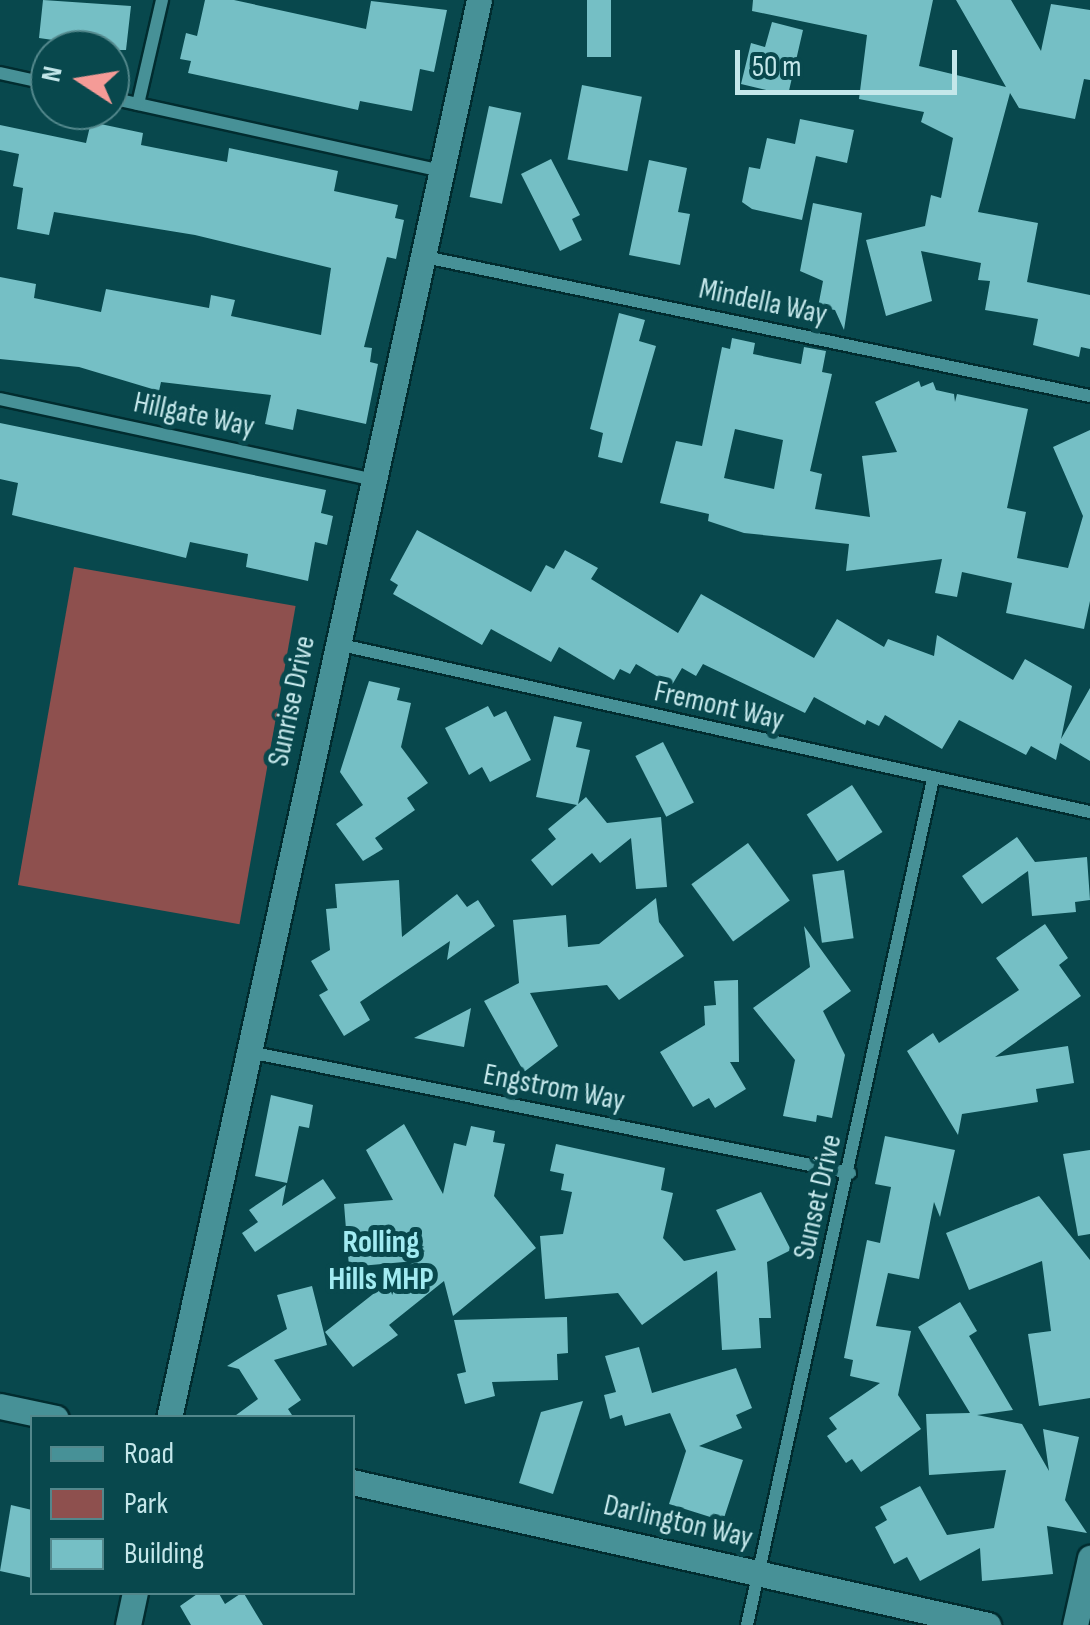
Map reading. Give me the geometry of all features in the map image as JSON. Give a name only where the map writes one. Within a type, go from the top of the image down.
[{"type":"street","name":"Sunrise Drive","points":[[170,1415],[337,644],[378,481],[480,0]]},
{"type":"street","points":[[0,1406],[42,1415]]},
{"type":"street","name":"Darlington Way","points":[[355,1483],[988,1625]]},
{"type":"street","points":[[1076,1625],[1090,1558]]},
{"type":"street","points":[[128,1625],[133,1595]]},
{"type":"lane","points":[[138,104],[162,0]]},
{"type":"lane","points":[[0,73],[30,80]]},
{"type":"lane","points":[[130,102],[442,171]]},
{"type":"lane","name":"Mindella Way","points":[[425,257],[1090,396]]},
{"type":"lane","name":"Hillgate Way","points":[[0,399],[378,481]]},
{"type":"lane","name":"Fremont Way","points":[[337,644],[1090,812]]},
{"type":"lane","name":"Sunset Drive","points":[[746,1625],[850,1173],[933,779]]},
{"type":"lane","name":"Engstrom Way","points":[[249,1052],[850,1173]]},
{"type":"green space","points":[[74,567],[296,606],[239,924],[18,885]]},
{"type":"building","points":[[43,0],[131,6],[128,30],[40,30]]},
{"type":"building","points":[[205,0],[234,0],[366,29],[371,1],[447,10],[434,72],[420,69],[412,111],[360,101],[358,110],[188,73],[191,61],[180,59],[186,33],[197,36]]},
{"type":"building","points":[[587,0],[611,0],[611,57],[587,57]]},
{"type":"building","points":[[753,0],[933,0],[919,66],[1006,87],[956,0],[1011,0],[1041,51],[1051,4],[1090,10],[1090,80],[1084,79],[1075,119],[1019,108],[1010,93],[978,212],[1038,223],[1027,282],[1090,295],[1090,349],[1081,347],[1079,357],[1033,345],[1038,319],[985,310],[990,281],[978,280],[981,263],[921,251],[932,301],[886,316],[866,240],[925,226],[931,195],[941,198],[953,138],[921,122],[924,112],[859,99],[867,35],[752,11]]},
{"type":"building","points":[[772,22],[803,30],[788,95],[741,84],[751,43],[765,47]]},
{"type":"building","points":[[582,85],[642,97],[627,171],[567,160]]},
{"type":"building","points":[[489,106],[521,113],[502,204],[470,197]]},
{"type":"building","points":[[800,119],[854,130],[847,163],[816,156],[802,220],[752,209],[742,202],[749,167],[760,169],[767,138],[795,144]]},
{"type":"building","points":[[0,125],[86,143],[89,130],[129,130],[143,133],[141,145],[227,162],[229,148],[338,171],[334,191],[398,205],[395,218],[404,220],[396,259],[387,257],[364,347],[372,348],[370,362],[378,364],[366,424],[297,409],[293,430],[265,424],[271,395],[161,382],[159,391],[79,367],[0,359],[0,277],[36,284],[34,298],[101,312],[106,289],[209,308],[211,295],[235,300],[231,316],[321,335],[331,268],[195,235],[54,212],[49,235],[17,229],[23,188],[13,186],[19,154],[0,150]]},
{"type":"building","points":[[551,159],[580,215],[572,219],[582,240],[560,251],[521,174]]},
{"type":"building","points":[[649,160],[687,168],[678,212],[690,214],[680,265],[629,255]]},
{"type":"building","points":[[813,203],[862,213],[844,330],[835,310],[818,307],[823,281],[800,271]]},
{"type":"building","points":[[619,313],[645,320],[639,341],[656,346],[622,463],[598,457],[603,433],[590,429]]},
{"type":"building","points":[[732,338],[755,343],[753,354],[801,364],[804,347],[826,351],[822,372],[832,374],[810,471],[822,474],[815,509],[870,517],[862,456],[897,452],[875,402],[919,381],[921,387],[933,382],[936,390],[954,394],[955,402],[957,394],[1028,409],[1007,508],[1026,512],[1017,558],[1068,568],[1083,516],[1053,447],[1090,430],[1090,601],[1084,629],[1006,613],[1012,583],[962,572],[957,597],[935,593],[942,559],[846,571],[849,544],[744,533],[708,521],[709,514],[660,503],[676,441],[702,446],[722,347],[730,349]],"holes":[[[735,429],[783,440],[774,489],[724,478]]]},
{"type":"building","points":[[0,423],[326,490],[321,513],[333,516],[327,545],[315,542],[308,581],[246,567],[248,554],[190,542],[186,558],[12,515],[18,483],[0,479]]},
{"type":"building","points":[[417,530],[531,592],[546,565],[554,569],[565,550],[598,568],[591,579],[678,633],[701,594],[814,658],[837,619],[884,647],[888,639],[934,656],[937,635],[1013,680],[1025,659],[1072,686],[1061,739],[1090,688],[1090,761],[1060,743],[1056,760],[1031,746],[1026,755],[959,720],[942,749],[885,715],[879,726],[867,720],[865,725],[814,697],[805,713],[703,664],[696,676],[682,668],[672,685],[636,664],[630,674],[620,669],[614,680],[559,647],[551,662],[491,629],[482,645],[393,594],[398,585],[390,580]]},
{"type":"building","points":[[369,681],[400,688],[397,700],[411,703],[401,747],[428,783],[407,798],[415,810],[375,838],[383,849],[363,861],[336,824],[363,805],[340,772]]},
{"type":"building","points":[[488,706],[494,717],[506,711],[531,760],[490,782],[482,767],[469,775],[445,728]]},
{"type":"building","points":[[554,716],[582,722],[576,747],[590,750],[578,804],[586,797],[607,823],[661,817],[667,887],[636,889],[631,838],[600,863],[592,853],[552,886],[531,860],[556,839],[548,829],[577,805],[536,797]]},
{"type":"building","points":[[663,742],[694,803],[666,817],[635,756]]},
{"type":"building","points":[[852,785],[882,832],[837,861],[807,814]]},
{"type":"building","points":[[1017,837],[1035,862],[1087,857],[1090,900],[1075,902],[1076,912],[1032,916],[1028,871],[982,904],[962,876]]},
{"type":"building","points":[[748,843],[790,900],[733,942],[691,884]]},
{"type":"building","points":[[844,870],[854,938],[822,943],[812,874]]},
{"type":"building","points":[[399,880],[402,937],[457,894],[467,907],[478,900],[495,926],[447,960],[450,941],[360,1002],[370,1020],[344,1036],[319,995],[328,990],[311,961],[330,950],[326,909],[337,908],[335,884]]},
{"type":"building","points":[[656,898],[659,922],[684,956],[619,1000],[607,985],[530,993],[558,1046],[524,1072],[484,1001],[519,983],[513,920],[566,915],[568,947],[599,944]]},
{"type":"building","points":[[1045,924],[1068,958],[1059,965],[1081,996],[995,1057],[1068,1046],[1074,1083],[1036,1089],[1038,1102],[962,1114],[958,1135],[907,1051],[933,1033],[939,1043],[1019,990],[996,958]]},
{"type":"building","points":[[804,926],[851,991],[823,1011],[845,1055],[832,1118],[817,1115],[816,1122],[783,1116],[795,1060],[753,1008],[810,967]]},
{"type":"building","points":[[738,980],[739,1062],[730,1062],[746,1089],[715,1108],[709,1098],[693,1107],[660,1052],[705,1025],[704,1006],[716,1005],[714,981]]},
{"type":"building","points":[[471,1008],[464,1047],[414,1038]]},
{"type":"building","points":[[271,1095],[313,1105],[309,1128],[299,1126],[287,1183],[255,1176]]},
{"type":"building","points":[[404,1124],[443,1194],[454,1143],[466,1146],[471,1126],[495,1131],[493,1142],[505,1144],[494,1196],[536,1248],[453,1316],[444,1281],[389,1325],[398,1335],[353,1367],[325,1332],[415,1261],[349,1267],[344,1204],[393,1200],[366,1150]]},
{"type":"building","points":[[885,1136],[955,1150],[940,1217],[934,1202],[919,1279],[888,1273],[876,1326],[911,1331],[898,1395],[921,1429],[861,1472],[852,1459],[846,1463],[827,1436],[837,1429],[829,1418],[880,1383],[850,1376],[853,1360],[844,1358],[867,1240],[880,1243],[891,1187],[875,1184]]},
{"type":"building","points":[[556,1144],[665,1168],[661,1190],[673,1193],[663,1238],[684,1261],[736,1250],[716,1210],[761,1192],[791,1250],[767,1262],[771,1318],[759,1318],[761,1348],[722,1350],[717,1271],[642,1325],[618,1293],[545,1299],[540,1236],[563,1234],[572,1192],[561,1190],[564,1174],[550,1171]]},
{"type":"building","points":[[1090,1150],[1090,1234],[1078,1236],[1063,1154]]},
{"type":"building","points":[[323,1179],[336,1198],[255,1252],[242,1233],[258,1222],[249,1210],[286,1185],[282,1206]]},
{"type":"building","points":[[1039,1196],[1090,1260],[1090,1398],[1039,1406],[1028,1334],[1051,1331],[1042,1261],[969,1290],[946,1233]]},
{"type":"building","points":[[312,1286],[327,1345],[274,1360],[301,1400],[288,1409],[292,1415],[236,1415],[258,1399],[239,1369],[227,1366],[287,1329],[277,1295]]},
{"type":"building","points":[[960,1302],[977,1331],[969,1336],[1013,1410],[977,1415],[1022,1424],[1049,1471],[1043,1429],[1079,1437],[1065,1500],[1087,1533],[1047,1526],[1053,1574],[982,1581],[980,1548],[920,1581],[907,1557],[894,1564],[875,1527],[887,1520],[880,1507],[920,1486],[947,1535],[994,1528],[1006,1470],[929,1475],[926,1414],[970,1413],[918,1327]]},
{"type":"building","points":[[567,1317],[568,1353],[557,1354],[558,1380],[492,1382],[495,1396],[465,1404],[457,1374],[466,1372],[454,1320]]},
{"type":"building","points":[[639,1347],[652,1393],[736,1368],[752,1408],[736,1415],[742,1428],[699,1446],[743,1460],[723,1521],[669,1504],[686,1451],[670,1413],[625,1426],[622,1415],[610,1419],[604,1395],[616,1392],[605,1356]]},
{"type":"building","points":[[583,1401],[553,1494],[519,1483],[541,1412]]},
{"type":"building","points":[[11,1505],[30,1510],[30,1578],[0,1571]]},
{"type":"building","points":[[196,1595],[220,1595],[225,1604],[245,1595],[263,1625],[191,1625],[180,1606]]},
{"type":"district","name":"Rolling Hills MHP","points":[[381,1262]]}]
